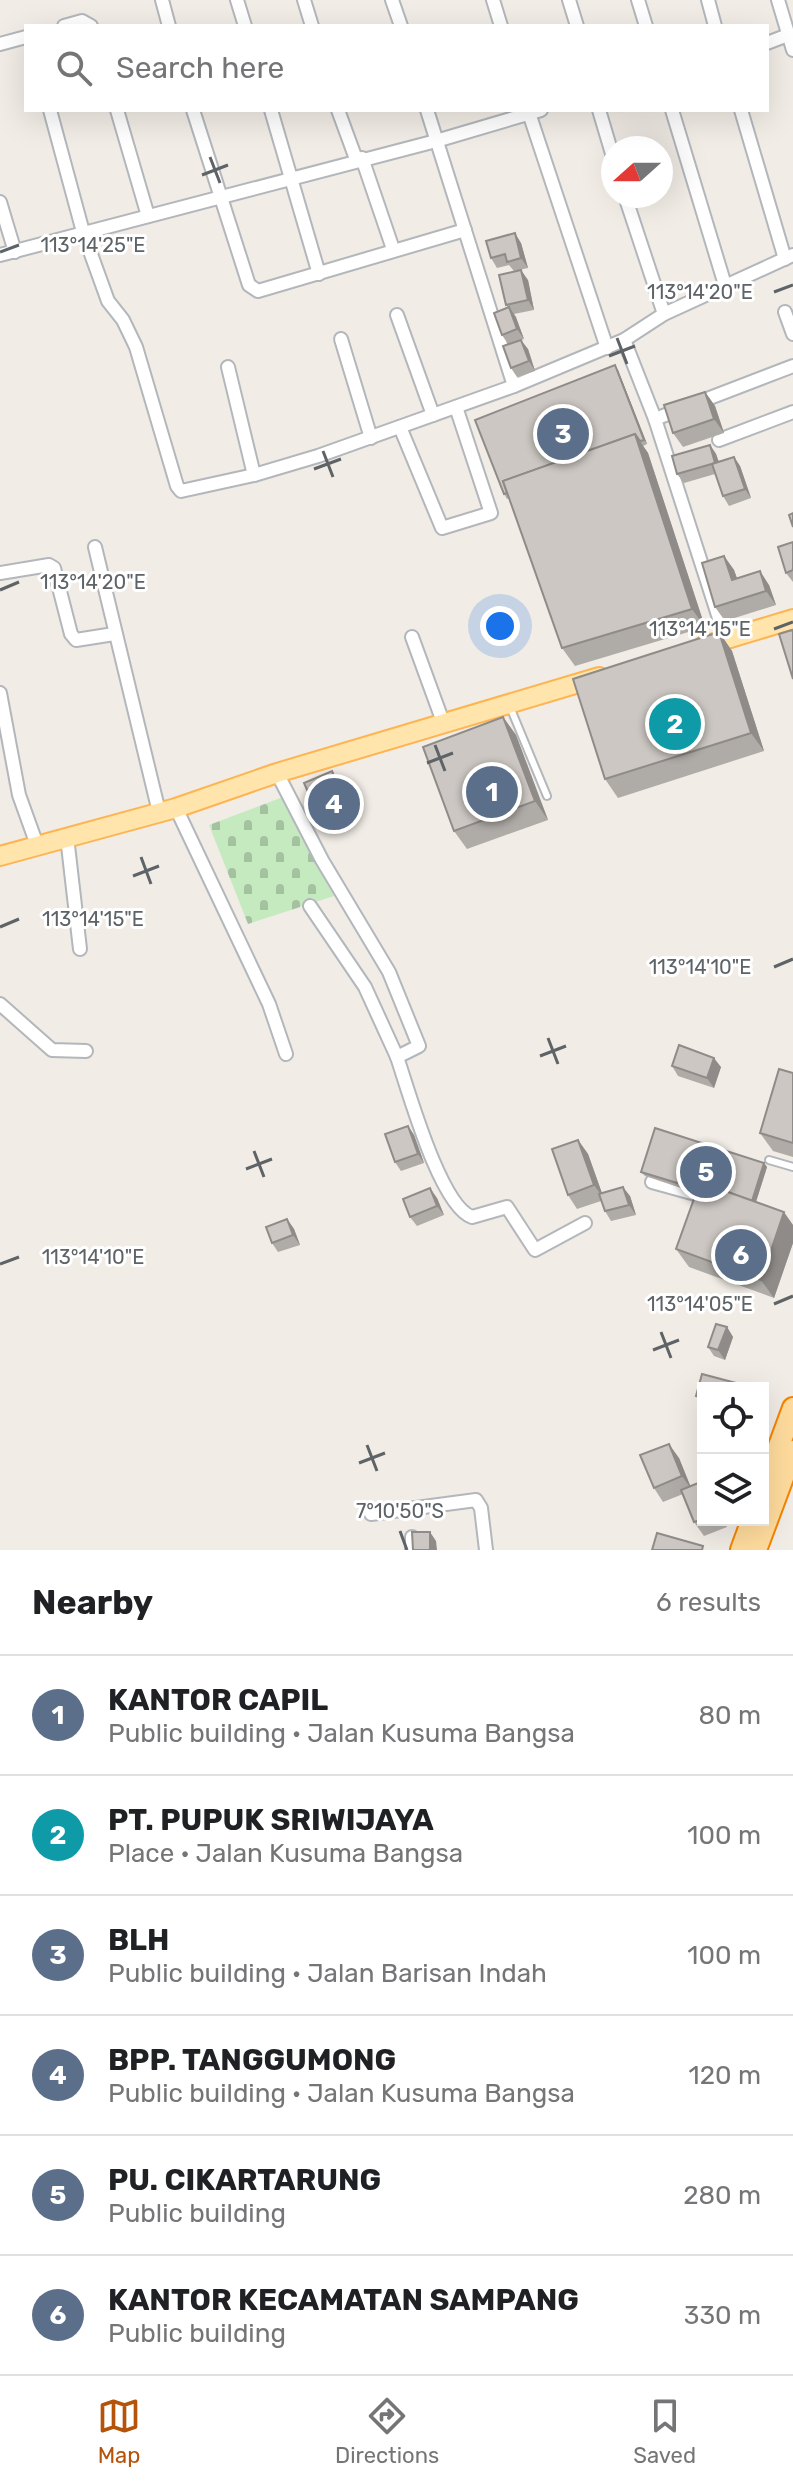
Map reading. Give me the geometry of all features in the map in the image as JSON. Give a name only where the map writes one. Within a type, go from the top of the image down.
[{"type":"highway","points":[[769,1473],[793,1408]]},
{"type":"highway","points":[[756,1550],[793,1451]]},
{"type":"highway","points":[[741,1550],[750,1526]]},
{"type":"main road","points":[[684,651],[793,619]]},
{"type":"main road","points":[[0,856],[168,810],[277,773],[611,673]]},
{"type":"street","points":[[162,0],[168,24]]},
{"type":"street","points":[[237,0],[244,24]]},
{"type":"street","points":[[304,0],[311,24]]},
{"type":"street","points":[[392,0],[400,24]]},
{"type":"street","points":[[493,0],[500,24]]},
{"type":"street","points":[[569,0],[576,24]]},
{"type":"street","points":[[638,0],[645,24]]},
{"type":"street","points":[[708,0],[714,24]]},
{"type":"street","points":[[778,0],[793,50]]},
{"type":"street","points":[[769,42],[788,35]]},
{"type":"street","points":[[0,44],[24,38]]},
{"type":"street","points":[[51,112],[83,232],[108,301],[130,331],[178,489],[184,491],[254,475],[371,438],[514,386],[607,348],[664,314],[789,257],[742,112]]},
{"type":"street","points":[[118,112],[148,216]]},
{"type":"street","points":[[194,112],[219,196],[253,289],[263,291],[393,249],[465,230]]},
{"type":"street","points":[[272,112],[319,274]]},
{"type":"street","points":[[339,112],[393,249]]},
{"type":"street","points":[[428,112],[514,386]]},
{"type":"street","points":[[0,255],[359,158],[436,141],[530,112]]},
{"type":"street","points":[[533,112],[607,348]]},
{"type":"street","points":[[600,112],[607,136]]},
{"type":"street","points":[[673,112],[725,285]]},
{"type":"street","points":[[0,202],[15,252]]},
{"type":"street","points":[[629,208],[664,314]]},
{"type":"street","points":[[785,312],[793,334]]},
{"type":"street","points":[[397,315],[433,415]]},
{"type":"street","points":[[341,339],[371,438]]},
{"type":"street","points":[[624,340],[655,419],[726,640]]},
{"type":"street","points":[[228,367],[254,475]]},
{"type":"street","points":[[655,419],[792,370]]},
{"type":"street","points":[[400,427],[442,528],[491,513],[456,407]]},
{"type":"street","points":[[719,440],[793,412]]},
{"type":"street","points":[[95,547],[114,634],[168,810],[269,1004],[286,1054]]},
{"type":"street","points":[[0,573],[49,565],[54,568],[71,634],[76,640],[86,641],[114,634]]},
{"type":"street","points":[[412,637],[443,722]]},
{"type":"street","points":[[0,693],[19,795],[37,845]]},
{"type":"street","points":[[277,773],[322,860],[402,997],[419,1046],[397,1057]]},
{"type":"street","points":[[67,837],[80,949]]},
{"type":"street","points":[[310,906],[365,987],[397,1057],[449,1194],[465,1215],[472,1217],[507,1207],[535,1250],[585,1223]]},
{"type":"street","points":[[0,1004],[52,1050],[86,1051]]},
{"type":"street","points":[[652,1182],[727,1204]]},
{"type":"street","points":[[371,1514],[476,1500],[481,1508],[486,1550]]},
{"type":"lane","points":[[508,703],[547,796]]},
{"type":"lane","points":[[769,1160],[793,1167]]},
{"type":"green space","points":[[283,797],[334,896],[248,924],[209,825]]},
{"type":"building","points":[[515,233],[521,258],[507,262],[505,254],[491,258],[486,241]]},
{"type":"building","points":[[521,270],[528,300],[506,305],[499,275]]},
{"type":"building","points":[[509,307],[517,329],[502,335],[494,313]]},
{"type":"building","points":[[521,340],[529,361],[511,368],[503,346]]},
{"type":"building","points":[[615,365],[644,440],[640,441],[635,434],[503,481],[507,493],[504,494],[475,420]]},
{"type":"building","points":[[705,392],[714,419],[673,433],[664,405]]},
{"type":"building","points":[[635,434],[692,609],[562,648],[503,481]]},
{"type":"building","points":[[710,445],[715,463],[677,474],[672,456]]},
{"type":"building","points":[[734,457],[745,489],[723,496],[712,464]]},
{"type":"building","points":[[793,542],[793,570],[786,573],[778,547]]},
{"type":"building","points":[[724,556],[732,580],[760,571],[766,591],[715,607],[702,563]]},
{"type":"building","points":[[719,632],[751,733],[605,779],[573,679]]},
{"type":"building","points":[[793,632],[793,679],[779,634]]},
{"type":"building","points":[[503,717],[535,801],[454,831],[423,747]]},
{"type":"building","points":[[332,771],[343,798],[316,810],[304,783]]},
{"type":"building","points":[[679,1045],[714,1058],[707,1078],[672,1066]]},
{"type":"building","points":[[779,1069],[793,1073],[793,1143],[760,1133]]},
{"type":"building","points":[[408,1126],[418,1154],[395,1162],[385,1134]]},
{"type":"building","points":[[655,1128],[764,1163],[752,1201],[700,1182],[697,1189],[641,1172]]},
{"type":"building","points":[[578,1140],[594,1185],[568,1195],[552,1149]]},
{"type":"building","points":[[700,1182],[784,1212],[761,1280],[676,1249]]},
{"type":"building","points":[[623,1187],[629,1205],[605,1211],[599,1194]]},
{"type":"building","points":[[430,1188],[437,1206],[410,1217],[403,1199]]},
{"type":"building","points":[[287,1219],[293,1235],[272,1243],[266,1227]]},
{"type":"building","points":[[716,1324],[727,1327],[718,1350],[708,1347]]},
{"type":"building","points":[[702,1374],[732,1382],[700,1382]]},
{"type":"building","points":[[669,1444],[682,1476],[654,1488],[640,1455]]},
{"type":"building","points":[[697,1483],[697,1521],[694,1522],[681,1490]]},
{"type":"building","points":[[412,1532],[430,1532],[430,1550],[413,1550]]},
{"type":"building","points":[[657,1533],[703,1546],[702,1550],[652,1550]]},
{"type":"place","name":"BLH","points":[[563,434]]},
{"type":"place","name":"PT. PUPUK SRIWIJAYA","points":[[675,724]]},
{"type":"place","name":"KANTOR CAPIL","points":[[492,792]]},
{"type":"place","name":"BPP. TANGGUMONG","points":[[334,804]]},
{"type":"place","name":"PU. CIKARTARUNG","points":[[706,1172]]},
{"type":"place","name":"KANTOR KECAMATAN SAMPANG","points":[[741,1255]]}]
